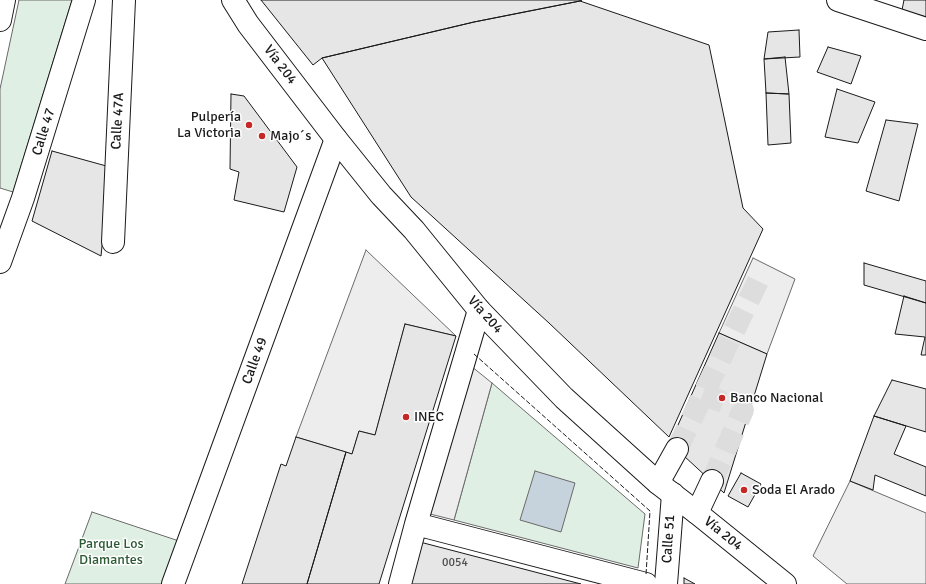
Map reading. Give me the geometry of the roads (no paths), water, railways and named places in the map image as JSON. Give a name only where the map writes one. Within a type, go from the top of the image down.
[{"type":"main road","points":[[0,20],[4,0]]},
{"type":"main road","name":"Calle 47","points":[[0,262],[23,198],[84,0]]},
{"type":"main road","name":"Calle 47A","points":[[113,242],[124,0]]},
{"type":"main road","name":"Vía 204","points":[[233,0],[248,24],[336,139],[381,195],[414,230],[479,310],[564,398],[665,489],[785,584]]},
{"type":"main road","points":[[838,0],[926,29]]},
{"type":"main road","name":"Calle 49","points":[[173,584],[336,139]]},
{"type":"main road","points":[[400,584],[416,524],[479,310]]},
{"type":"main road","points":[[665,489],[677,449]]},
{"type":"main road","points":[[698,514],[712,481]]},
{"type":"main road","name":"Calle 51","points":[[665,489],[666,584]]},
{"type":"main road","points":[[416,524],[646,584]]},
{"type":"tunnel","points":[[677,449],[758,281]]},
{"type":"tunnel","points":[[703,394],[743,410],[712,481]]},
{"type":"place","name":"Pulpería La Victoria","points":[[249,125]]},
{"type":"place","name":"Majo´s","points":[[262,136]]},
{"type":"place","name":"Banco Nacional","points":[[722,398]]},
{"type":"place","name":"INEC","points":[[406,417]]},
{"type":"place","name":"Soda El Arado","points":[[744,490]]},
{"type":"park label","name":"Parque Los Diamantes","points":[[111,552]]}]
